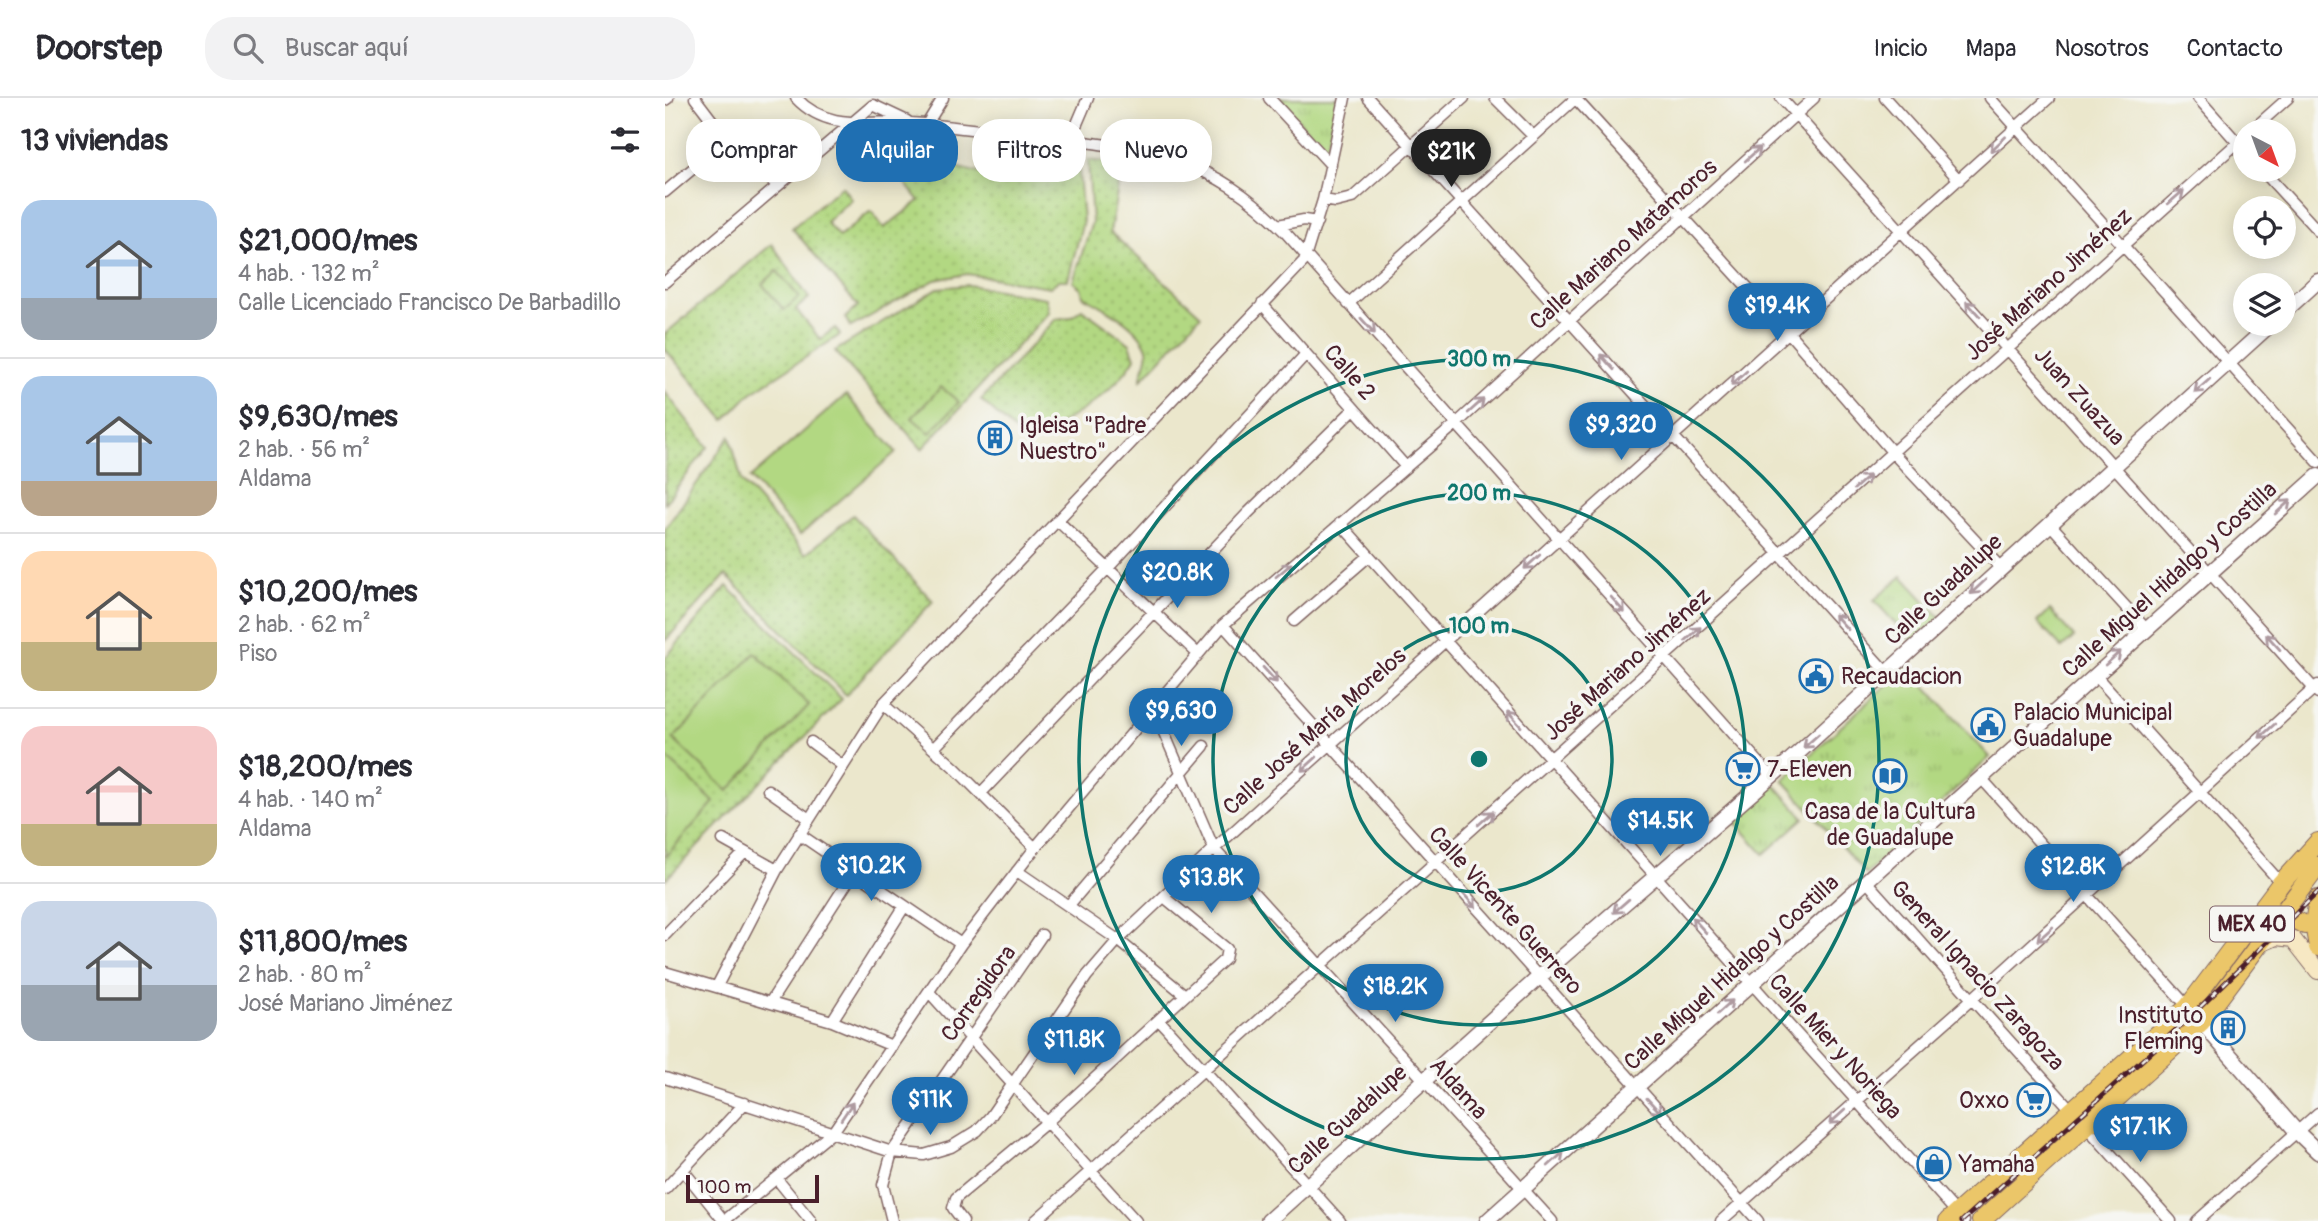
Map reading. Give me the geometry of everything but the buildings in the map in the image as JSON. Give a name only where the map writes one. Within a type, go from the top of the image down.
[{"type":"main road","name":"MEX 40","points":[[1981,1221],[2201,1022],[2256,946],[2318,842]]},
{"type":"main road","name":"MEX 40","points":[[1956,1218],[2187,1007],[2260,912],[2285,898],[2318,866]]},
{"type":"main road","points":[[2260,912],[2285,898],[2318,947]]},
{"type":"main road","points":[[2318,899],[2314,924],[2318,947]]},
{"type":"main road","points":[[2256,946],[2276,937],[2293,939],[2318,971]]},
{"type":"street","points":[[695,98],[711,119]]},
{"type":"street","points":[[796,98],[822,118],[836,121]]},
{"type":"street","points":[[930,119],[943,98]]},
{"type":"street","points":[[1079,119],[1088,98]]},
{"type":"street","points":[[1269,98],[1331,164]]},
{"type":"street","points":[[717,986],[777,870],[883,704],[1306,257],[1323,200],[1345,98]]},
{"type":"street","points":[[1368,98],[1887,673]]},
{"type":"street","points":[[1323,200],[1336,202],[1352,198],[1464,98]]},
{"type":"street","points":[[1495,98],[1533,136]]},
{"type":"street","points":[[1348,304],[1575,98],[1789,333],[1893,454],[2000,567]]},
{"type":"street","name":"Juan Zuazua","points":[[1781,98],[2317,689]]},
{"type":"street","name":"Calle Mariano Matamoros","points":[[724,1221],[833,1132],[961,944],[1017,871],[1223,625],[1456,424],[1814,98]]},
{"type":"street","points":[[1885,98],[1959,180]]},
{"type":"street","points":[[1990,98],[2318,462]]},
{"type":"street","name":"Calle José María Morelos","points":[[670,1079],[892,1152],[924,1155],[964,1140],[990,1117],[1072,995],[1118,940],[1214,849],[2049,98]]},
{"type":"street","points":[[2198,98],[2233,133]]},
{"type":"street","points":[[2264,119],[2288,98]]},
{"type":"street","points":[[856,119],[872,101],[905,119]]},
{"type":"street","points":[[665,282],[836,137]]},
{"type":"street","points":[[1086,143],[1121,146],[1185,162],[1235,187],[1278,225],[1772,776]]},
{"type":"street","name":"José Mariano Jiménez","points":[[1035,1221],[1665,659],[2121,245],[2233,151]]},
{"type":"street","points":[[665,192],[686,174]]},
{"type":"street","points":[[774,182],[778,186]]},
{"type":"street","points":[[2273,182],[2318,231]]},
{"type":"street","points":[[1278,225],[1304,220],[1317,222]]},
{"type":"street","points":[[2296,301],[2318,281]]},
{"type":"street","name":"Calle 2","points":[[1262,304],[1406,467]]},
{"type":"street","name":"Calle Guadalupe","points":[[1268,1221],[1538,978],[1772,776],[2258,336]]},
{"type":"street","points":[[934,748],[1108,568],[1305,354]]},
{"type":"street","points":[[981,793],[1155,610],[1354,409]]},
{"type":"street","name":"Calle Miguel Hidalgo y Costilla","points":[[1487,1221],[2318,476]]},
{"type":"street","points":[[1058,521],[1155,610],[1198,654]]},
{"type":"street","name":"Calle Mier y Noriega","points":[[1340,523],[1856,1100],[1956,1218]]},
{"type":"street","points":[[2049,523],[2145,629]]},
{"type":"street","points":[[1294,621],[1369,556]]},
{"type":"street","name":"Calle Vicente Guerrero","points":[[1223,625],[1758,1221]]},
{"type":"street","points":[[2095,675],[2200,793],[2285,898]]},
{"type":"street","points":[[1721,1221],[2317,689]]},
{"type":"street","points":[[883,704],[934,748],[1035,848]]},
{"type":"street","name":"Aldama","points":[[1153,707],[1214,849],[1552,1221]]},
{"type":"street","points":[[811,742],[843,766]]},
{"type":"street","points":[[1069,905],[1204,746]]},
{"type":"street","points":[[1982,779],[2297,1132],[2318,1152]]},
{"type":"street","points":[[768,790],[808,818]]},
{"type":"street","points":[[799,834],[961,944]]},
{"type":"street","points":[[723,840],[777,870]]},
{"type":"street","points":[[665,935],[744,853]]},
{"type":"street","points":[[1017,871],[1118,940],[1185,995]]},
{"type":"street","points":[[771,1001],[854,872]]},
{"type":"street","name":"General Ignacio Zaragoza","points":[[1866,881],[2171,1221]]},
{"type":"street","points":[[963,1221],[953,1208],[956,1198],[1046,1123],[1228,953],[1164,897]]},
{"type":"street","points":[[832,1021],[904,907]]},
{"type":"street","name":"Corregidora","points":[[892,1221],[883,1185],[892,1152],[1042,935]]},
{"type":"street","points":[[665,972],[771,1001],[832,1021],[892,1046]]},
{"type":"street","points":[[929,992],[1136,1221]]},
{"type":"street","points":[[1159,1020],[1340,1221]]},
{"type":"street","points":[[665,1091],[670,1079]]},
{"type":"street","points":[[665,1189],[745,1103]]},
{"type":"street","points":[[2197,1221],[2318,1113]]},
{"type":"street","points":[[683,1170],[724,1221]]},
{"type":"street","points":[[777,1179],[811,1221]]},
{"type":"green space","points":[[1278,98],[1338,98],[1326,150]]},
{"type":"green space","points":[[1088,160],[1100,161],[1100,182],[1119,182],[1110,232],[1201,315],[1141,380],[1148,353],[1137,332],[1083,296],[1081,288],[1073,282],[1092,222]]},
{"type":"green space","points":[[958,168],[972,171],[972,182],[1080,182],[1083,221],[1068,280],[1059,280],[1050,287],[967,274],[935,280],[851,327],[845,318],[858,306],[792,228],[842,186],[851,199],[826,222],[839,237],[871,211],[884,228],[919,201],[904,182],[958,182]]},
{"type":"green space","points":[[772,244],[809,298],[796,309],[820,339],[835,328],[840,335],[751,393],[725,420],[665,349],[665,334]]},
{"type":"green space","points":[[777,271],[799,297],[784,310],[762,284]]},
{"type":"green space","points":[[968,285],[1046,298],[1049,312],[922,449],[835,351],[938,288]]},
{"type":"green space","points":[[1082,309],[1130,344],[1135,358],[1101,397],[1027,442],[981,400],[1056,319],[1071,317]]},
{"type":"green space","points":[[941,387],[959,402],[930,433],[912,418]]},
{"type":"green space","points":[[665,392],[708,447],[665,503]]},
{"type":"green space","points":[[846,395],[896,452],[800,535],[750,478]]},
{"type":"green space","points":[[730,436],[742,482],[806,554],[853,515],[933,601],[846,695],[726,575],[665,641],[665,529]]},
{"type":"green space","points":[[1902,576],[1941,618],[1913,643],[1874,600]]},
{"type":"green space","points":[[727,586],[842,699],[665,880],[665,658]]},
{"type":"green space","points":[[2050,610],[2074,637],[2062,648],[2037,622]]},
{"type":"green space","points":[[755,653],[809,705],[728,791],[673,739]]},
{"type":"green space","points":[[1907,666],[1990,757],[1866,874],[1783,780]]},
{"type":"green space","points":[[665,756],[714,802],[665,857]]},
{"type":"green space","points":[[1772,782],[1804,818],[1764,854],[1732,818]]},
{"type":"railway","points":[[1962,1221],[2187,1020],[2318,892]]},
{"type":"place","name":"Igleisa \"Padre Nuestro\"","points":[[995,438]]},
{"type":"place","name":"Recaudacion","points":[[1816,676]]},
{"type":"place","name":"Palacio Municipal Guadalupe","points":[[1988,725]]},
{"type":"place","name":"7-Eleven","points":[[1743,769]]},
{"type":"place","name":"Casa de la Cultura de Guadalupe","points":[[1890,776]]},
{"type":"place","name":"Instituto Fleming","points":[[2228,1028]]},
{"type":"place","name":"Oxxo","points":[[2034,1100]]},
{"type":"place","name":"Yamaha","points":[[1934,1164]]}]
